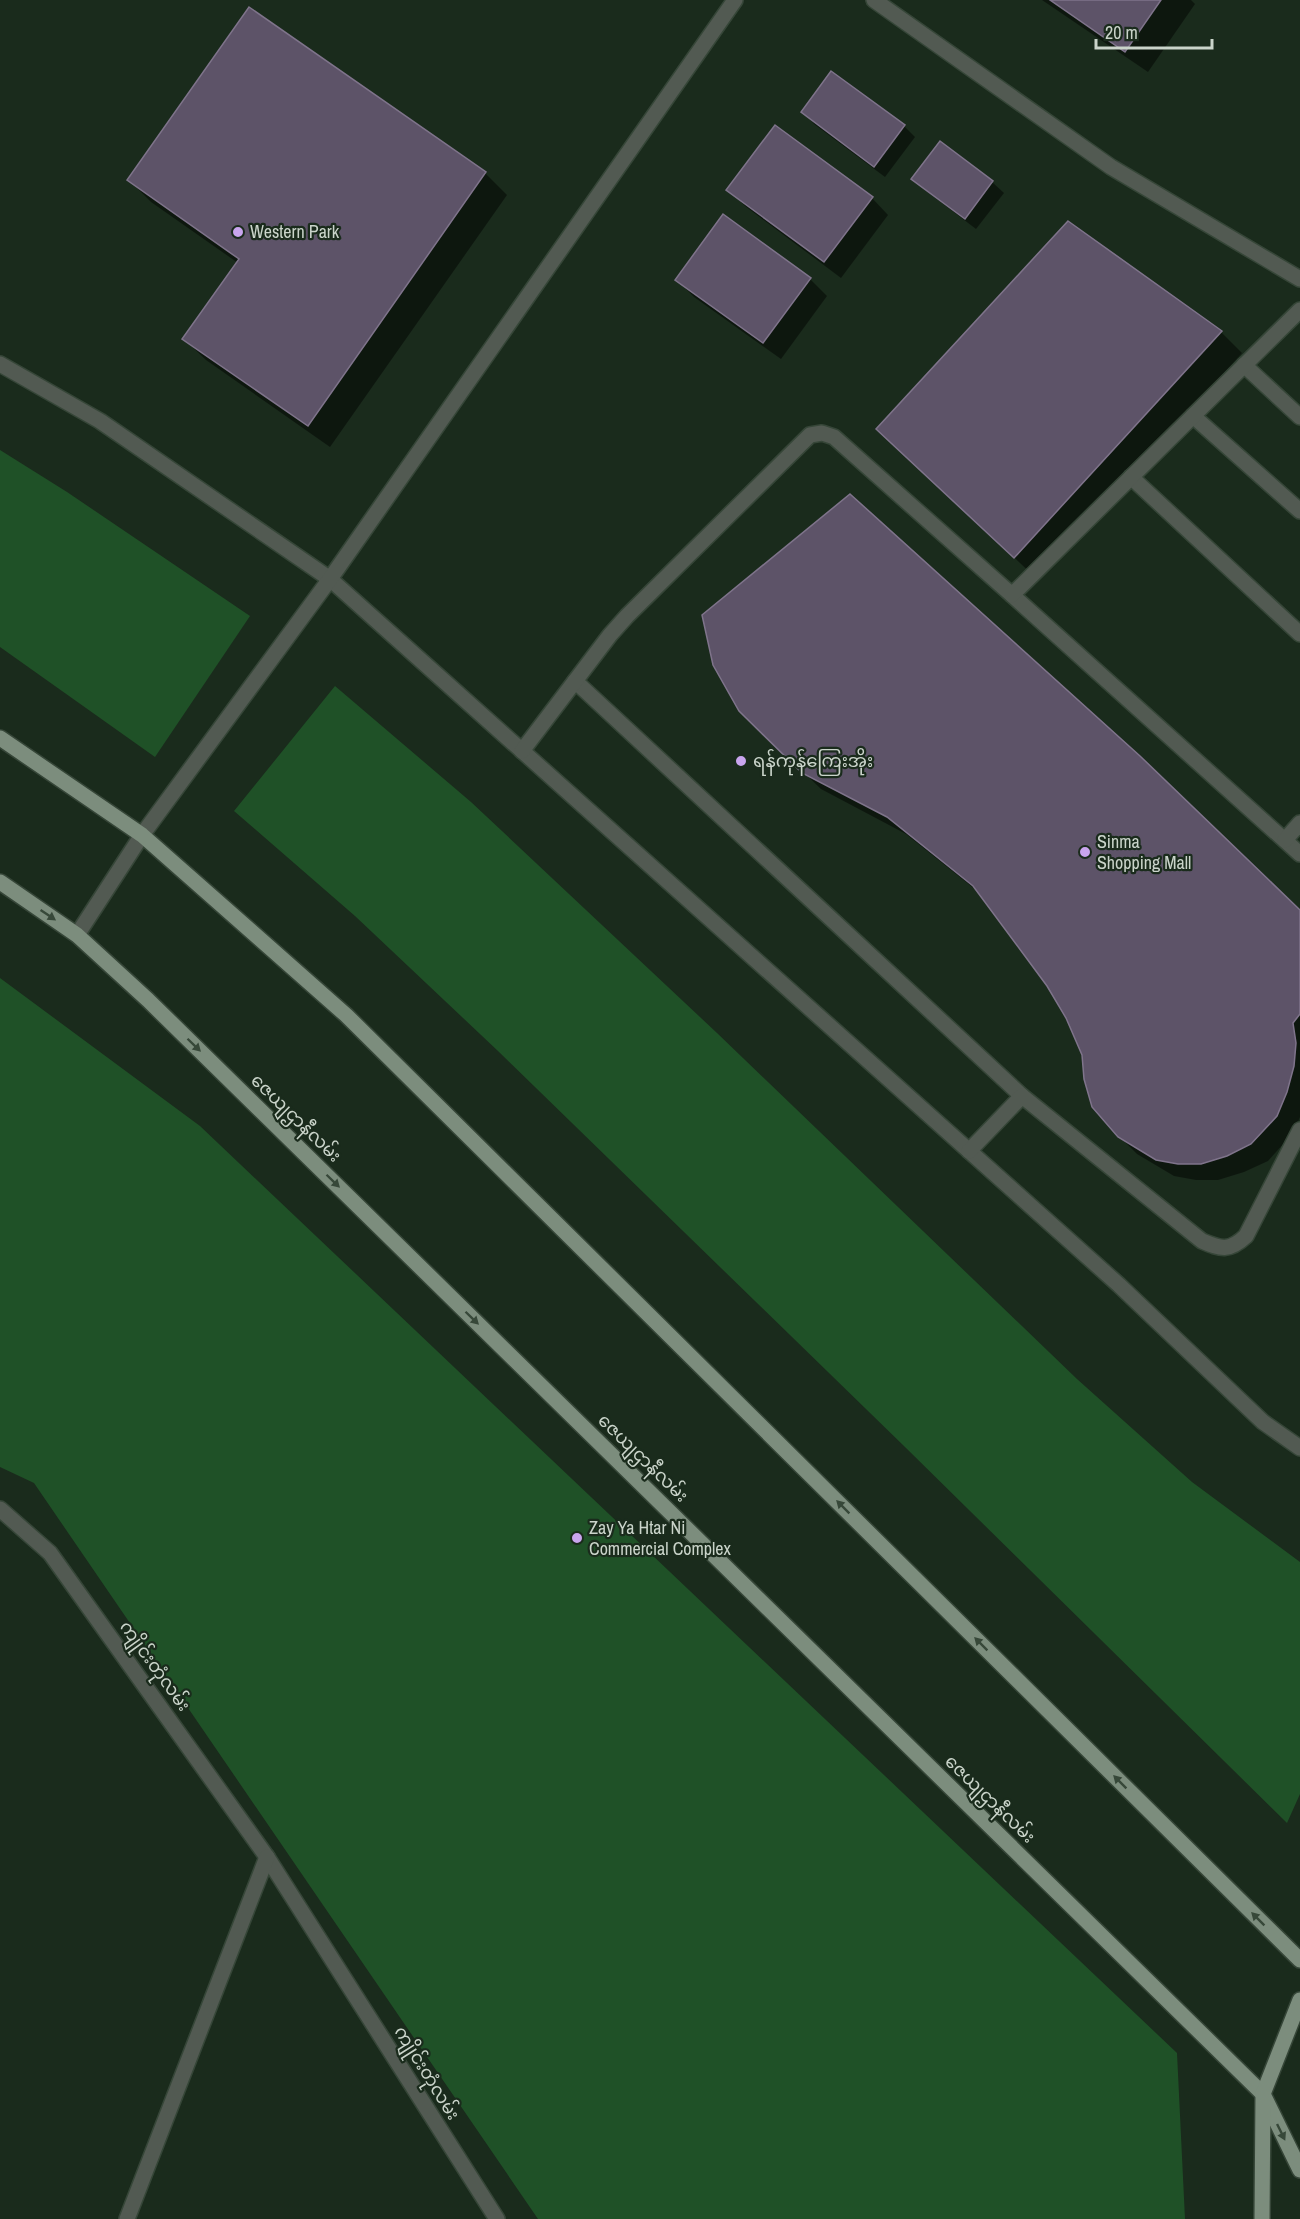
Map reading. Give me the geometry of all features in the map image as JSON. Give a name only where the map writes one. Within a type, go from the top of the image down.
[{"type":"main road","points":[[0,738],[142,835],[346,1015],[1300,1960]]},
{"type":"main road","name":"ဇေယျဌာနီလမ်း","points":[[0,882],[77,935],[148,1000],[1263,2094],[1300,2170]]},
{"type":"main road","points":[[1262,2219],[1263,2094],[1300,2000]]},
{"type":"street","points":[[77,935],[142,835],[330,579],[735,0]]},
{"type":"street","points":[[874,0],[1111,167],[1300,279]]},
{"type":"street","points":[[1012,595],[1300,310]]},
{"type":"street","points":[[0,363],[100,421],[330,579],[1119,1285],[1263,1422],[1300,1448]]},
{"type":"street","points":[[1244,365],[1300,417]]},
{"type":"street","points":[[1192,416],[1300,511]]},
{"type":"street","points":[[522,751],[627,616],[810,435],[822,433],[834,438],[1300,854]]},
{"type":"street","points":[[1131,477],[1300,634]]},
{"type":"street","points":[[575,681],[1022,1095],[1202,1241],[1220,1248],[1235,1246],[1246,1236],[1300,1130]]},
{"type":"street","points":[[1285,840],[1300,823]]},
{"type":"street","points":[[969,1151],[1022,1095]]},
{"type":"street","name":"ကျိုင်းတုံလမ်း","points":[[0,1509],[50,1553],[267,1857],[497,2219]]},
{"type":"street","points":[[127,2219],[267,1857]]},
{"type":"green space","points":[[0,450],[67,492],[250,616],[155,757],[0,647]]},
{"type":"green space","points":[[335,686],[471,802],[717,1033],[1077,1379],[1192,1482],[1300,1562],[1300,1794],[1287,1823],[498,1051],[355,916],[234,811]]},
{"type":"green space","points":[[0,978],[200,1126],[1177,2053],[1185,2219],[538,2219],[34,1483],[0,1467]]},
{"type":"building","points":[[1050,0],[1161,0],[1125,52]]},
{"type":"building","points":[[249,7],[486,172],[308,426],[182,339],[239,259],[127,180]]},
{"type":"building","points":[[831,71],[905,125],[874,167],[801,112]]},
{"type":"building","points":[[775,125],[873,197],[824,262],[726,190]]},
{"type":"building","points":[[940,141],[993,181],[965,219],[911,179]]},
{"type":"building","points":[[723,214],[811,278],[763,343],[675,280]]},
{"type":"building","points":[[1068,221],[1222,331],[1014,558],[876,429]]},
{"type":"building","name":"Sinma Shopping Mall","points":[[850,494],[1140,756],[1300,910],[1300,1014],[1293,1023],[1296,1043],[1294,1066],[1277,1116],[1251,1144],[1227,1156],[1201,1164],[1178,1164],[1156,1160],[1118,1137],[1092,1107],[1084,1079],[1082,1055],[1066,1018],[1047,986],[973,886],[887,817],[802,773],[739,711],[713,665],[702,615]]},
{"type":"place","name":"Western Park","points":[[238,232]]},
{"type":"place","name":"ရန်ကုန်ကြေးအိုး","points":[[741,761]]},
{"type":"place","name":"Sinma Shopping Mall","points":[[1085,852]]},
{"type":"place","name":"Zay Ya Htar Ni Commercial Complex","points":[[577,1538]]}]
